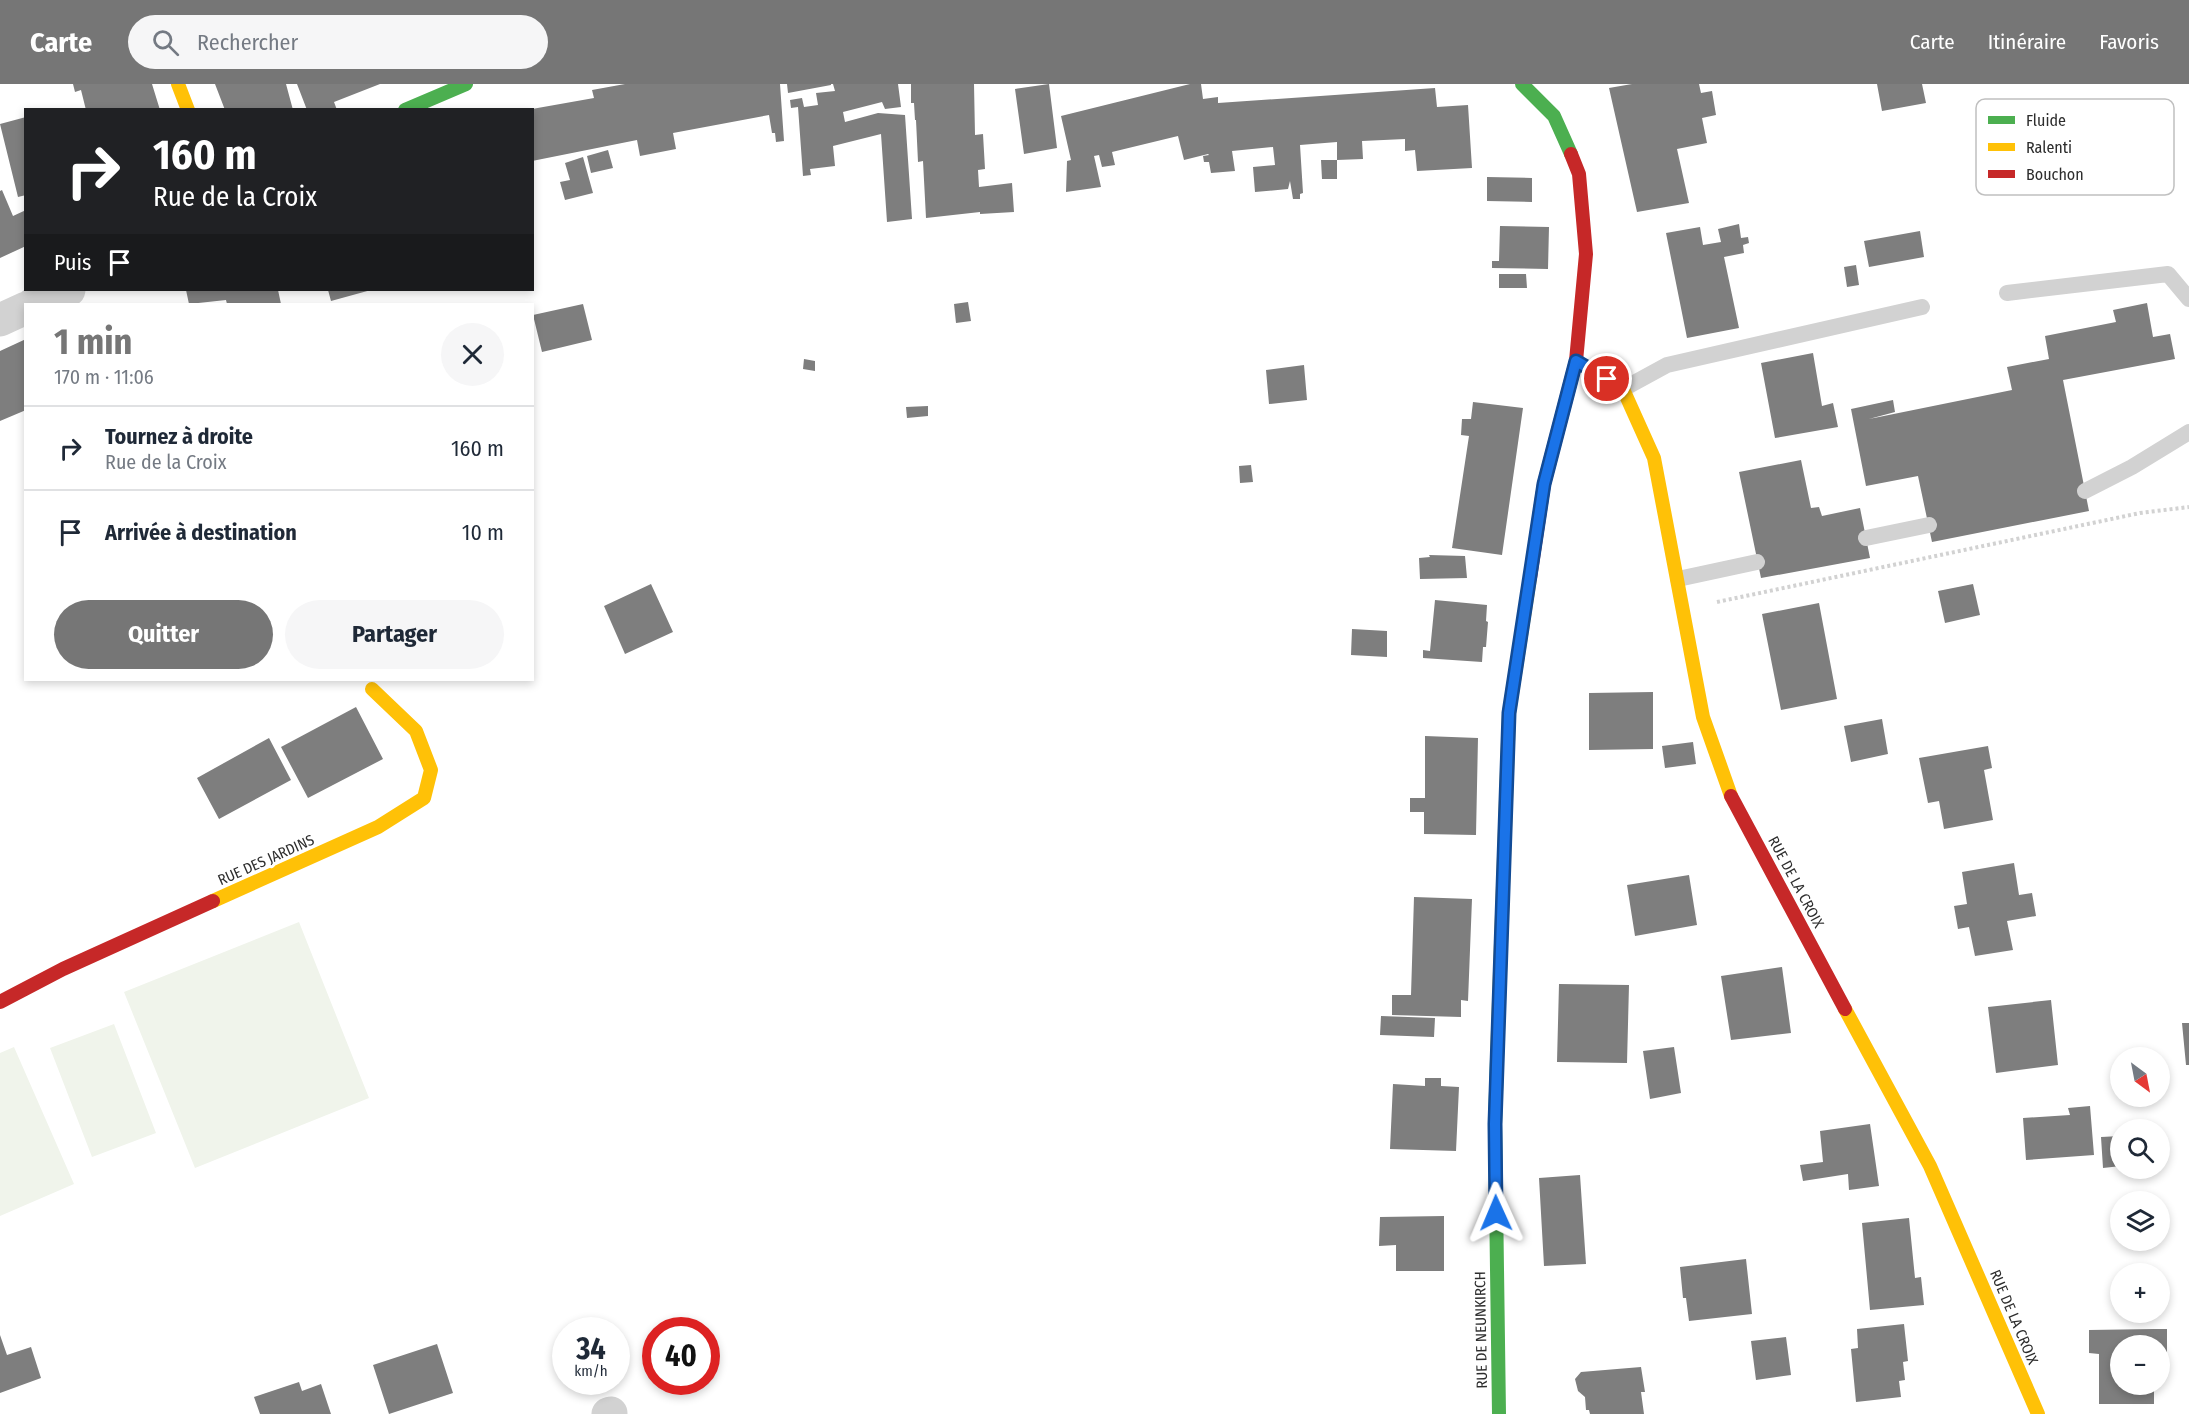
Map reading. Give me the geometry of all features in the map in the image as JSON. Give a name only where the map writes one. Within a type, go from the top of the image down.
[{"type":"street","points":[[178,84],[187,108]]},
{"type":"street","points":[[410,108],[466,84]]},
{"type":"street","name":"RUE DE NEUNKIRCH","points":[[1499,1414],[1495,1124],[1509,713],[1544,484],[1576,361],[1586,254],[1579,174],[1554,116],[1522,84]]},
{"type":"street","points":[[37,303],[68,295]]},
{"type":"street","points":[[0,320],[24,309]]},
{"type":"street","points":[[1576,361],[1623,389]]},
{"type":"street","name":"RUE DE LA CROIX","points":[[1623,389],[1654,458],[1703,717],[1734,804],[1930,1166],[2038,1414]]},
{"type":"street","name":"RUE DES JARDINS","points":[[0,1002],[63,969],[378,827],[424,798],[431,770],[416,731],[367,684]]},
{"type":"lane","points":[[2007,293],[2168,274],[2189,298]]},
{"type":"lane","points":[[1623,389],[1667,364],[1922,307]]},
{"type":"lane","points":[[2085,490],[2132,467],[2189,432]]},
{"type":"lane","points":[[1866,538],[1929,525]]},
{"type":"lane","points":[[1678,579],[1757,562]]},
{"type":"path","points":[[1684,609],[2140,513],[2189,507]]},
{"type":"shaded area","points":[[299,922],[369,1098],[195,1168],[124,992]]},
{"type":"shaded area","points":[[114,1024],[156,1133],[92,1157],[50,1048]]},
{"type":"shaded area","points":[[14,1047],[74,1184],[0,1216],[0,1053]]},
{"type":"building","points":[[73,84],[152,84],[159,108],[86,108],[81,90],[75,92]]},
{"type":"building","points":[[215,84],[286,84],[292,108],[224,108]]},
{"type":"building","points":[[297,84],[380,84],[334,102],[336,108],[306,108]]},
{"type":"building","points":[[625,84],[780,84],[784,141],[776,142],[769,115],[673,133],[676,149],[640,156],[637,140],[534,161],[534,109],[594,98],[592,90]]},
{"type":"building","points":[[787,84],[831,84],[831,85],[788,93]]},
{"type":"building","points":[[833,84],[898,84],[901,107],[885,109],[882,102],[843,112],[845,122],[878,113],[905,115],[912,219],[887,222],[881,134],[833,146],[835,166],[810,169],[811,175],[803,176],[798,107],[791,108],[790,100],[802,98],[804,107],[818,105],[816,93],[835,91]]},
{"type":"building","points":[[911,84],[974,84],[975,135],[983,134],[985,169],[978,170],[979,187],[1012,183],[1014,212],[980,214],[980,212],[926,218],[923,161],[918,162]]},
{"type":"building","points":[[1049,84],[1057,148],[1024,154],[1015,89]]},
{"type":"building","points":[[1190,84],[1201,84],[1203,99],[1218,97],[1218,103],[1435,88],[1437,107],[1468,105],[1472,168],[1417,171],[1415,150],[1405,151],[1405,139],[1362,141],[1363,159],[1337,160],[1337,142],[1300,145],[1303,193],[1300,194],[1300,199],[1293,199],[1290,181],[1288,189],[1255,192],[1253,167],[1275,165],[1273,147],[1232,151],[1235,171],[1211,173],[1209,162],[1204,162],[1203,156],[1208,154],[1184,160],[1178,136],[1112,152],[1115,165],[1102,167],[1099,155],[1094,156],[1101,187],[1066,192],[1067,161],[1071,160],[1061,116]]},
{"type":"building","points":[[1632,84],[1699,84],[1701,93],[1712,91],[1716,115],[1702,118],[1707,143],[1677,149],[1689,203],[1637,212],[1609,88]]},
{"type":"building","points":[[1877,84],[1922,84],[1926,103],[1882,111]]},
{"type":"building","points":[[24,118],[24,196],[18,197],[0,124]]},
{"type":"building","points":[[608,150],[613,168],[591,173],[587,156]]},
{"type":"building","points":[[583,157],[593,193],[565,200],[560,182],[570,180],[565,163]]},
{"type":"building","points":[[1321,160],[1337,160],[1337,179],[1322,179]]},
{"type":"building","points":[[1487,177],[1532,178],[1532,202],[1487,201]]},
{"type":"building","points":[[2,190],[13,216],[24,211],[24,247],[0,258],[0,191]]},
{"type":"building","points":[[1739,224],[1741,238],[1748,237],[1749,243],[1743,245],[1744,253],[1724,257],[1739,328],[1687,338],[1666,233],[1700,227],[1703,245],[1721,242],[1718,229]]},
{"type":"building","points":[[1500,226],[1549,227],[1548,269],[1492,268],[1492,261],[1499,261]]},
{"type":"building","points":[[1920,231],[1924,257],[1869,267],[1864,241]]},
{"type":"building","points":[[1856,265],[1859,285],[1847,287],[1844,267]]},
{"type":"building","points":[[1499,274],[1526,274],[1527,288],[1499,288]]},
{"type":"building","points":[[186,291],[278,291],[281,303],[227,303],[226,300],[189,303]]},
{"type":"building","points":[[328,291],[367,291],[331,301]]},
{"type":"building","points":[[968,302],[971,321],[956,323],[954,304]]},
{"type":"building","points":[[2147,303],[2153,337],[2170,334],[2175,359],[2063,380],[2089,511],[1932,542],[1918,476],[1866,486],[1851,409],[1893,400],[1895,412],[1869,419],[2012,390],[2007,367],[2049,359],[2045,336],[2116,322],[2113,310]]},
{"type":"building","points":[[583,304],[592,340],[542,352],[534,315]]},
{"type":"building","points":[[24,340],[24,411],[0,421],[0,351]]},
{"type":"building","points":[[1813,353],[1822,406],[1833,403],[1838,427],[1775,438],[1761,363]]},
{"type":"building","points":[[804,359],[815,361],[815,371],[803,369]]},
{"type":"building","points":[[1304,365],[1307,400],[1269,404],[1266,370]]},
{"type":"building","points":[[1473,402],[1523,408],[1502,555],[1452,548],[1469,436],[1461,435],[1462,419],[1471,419]]},
{"type":"building","points":[[928,406],[928,416],[907,418],[906,407]]},
{"type":"building","points":[[1801,460],[1811,508],[1819,507],[1822,516],[1860,508],[1870,558],[1761,578],[1739,472]]},
{"type":"building","points":[[1251,465],[1253,482],[1240,483],[1239,466]]},
{"type":"building","points":[[1429,555],[1465,556],[1467,578],[1420,579],[1419,558],[1430,557]]},
{"type":"building","points":[[651,584],[673,632],[625,654],[604,606]]},
{"type":"building","points":[[1973,584],[1980,615],[1945,623],[1938,591]]},
{"type":"building","points":[[1435,600],[1487,605],[1486,647],[1483,647],[1482,662],[1423,658],[1423,650],[1430,651]]},
{"type":"building","points":[[1819,603],[1837,699],[1781,710],[1762,614]]},
{"type":"building","points":[[1352,629],[1387,631],[1387,657],[1351,655]]},
{"type":"building","points":[[1653,692],[1653,749],[1589,750],[1589,693]]},
{"type":"building","points":[[356,707],[383,759],[308,798],[281,747]]},
{"type":"building","points":[[1882,719],[1888,754],[1851,762],[1844,726]]},
{"type":"building","points":[[1425,736],[1478,738],[1476,835],[1424,834],[1424,812],[1410,812],[1410,798],[1425,798]]},
{"type":"building","points":[[269,738],[291,780],[219,819],[197,778]]},
{"type":"building","points":[[1693,742],[1696,764],[1665,768],[1662,746]]},
{"type":"building","points":[[1988,746],[1992,768],[1984,770],[1993,820],[1944,829],[1939,801],[1928,803],[1919,758]]},
{"type":"building","points":[[2014,863],[2019,895],[2032,893],[2036,916],[2007,921],[2013,950],[1975,956],[1969,927],[1958,929],[1954,906],[1967,904],[1962,872]]},
{"type":"building","points":[[1689,875],[1697,925],[1635,936],[1627,885]]},
{"type":"building","points":[[1414,897],[1472,899],[1468,1001],[1461,1000],[1461,1017],[1392,1015],[1392,995],[1411,995]]},
{"type":"building","points":[[1782,967],[1791,1033],[1731,1040],[1721,976]]},
{"type":"building","points":[[1559,984],[1629,985],[1627,1063],[1557,1062]]},
{"type":"building","points":[[2051,1000],[2058,1065],[1996,1073],[1988,1007]]},
{"type":"building","points":[[1381,1016],[1435,1018],[1434,1037],[1380,1035]]},
{"type":"building","points":[[2182,1023],[2189,1023],[2189,1065],[2186,1065]]},
{"type":"building","points":[[1674,1047],[1681,1093],[1650,1099],[1643,1051]]},
{"type":"building","points":[[1425,1078],[1441,1078],[1441,1086],[1459,1087],[1456,1151],[1390,1149],[1393,1084],[1425,1086]]},
{"type":"building","points":[[2090,1106],[2094,1155],[2026,1160],[2023,1118],[2070,1115],[2068,1108]]},
{"type":"building","points":[[1870,1124],[1879,1186],[1849,1190],[1848,1174],[1803,1181],[1800,1165],[1823,1162],[1820,1131]]},
{"type":"building","points":[[2101,1137],[2110,1137],[2110,1167],[2103,1168]]},
{"type":"building","points":[[1580,1175],[1586,1264],[1544,1266],[1539,1178]]},
{"type":"building","points":[[1444,1216],[1444,1271],[1396,1271],[1396,1245],[1379,1246],[1380,1217]]},
{"type":"building","points":[[1909,1218],[1915,1278],[1921,1277],[1924,1305],[1870,1310],[1862,1223]]},
{"type":"building","points":[[1746,1259],[1752,1314],[1689,1321],[1686,1298],[1683,1298],[1680,1267]]},
{"type":"building","points":[[1904,1324],[1908,1361],[1903,1362],[1905,1380],[1899,1381],[1901,1397],[1856,1402],[1851,1349],[1858,1348],[1857,1329]]},
{"type":"building","points":[[2167,1329],[2167,1335],[2110,1335],[2110,1395],[2154,1395],[2154,1404],[2099,1404],[2099,1354],[2089,1353],[2089,1330]]},
{"type":"building","points":[[0,1335],[7,1355],[31,1347],[41,1378],[0,1393]]},
{"type":"building","points":[[1786,1337],[1791,1375],[1756,1380],[1751,1341]]},
{"type":"building","points":[[437,1344],[453,1393],[389,1414],[373,1365]]},
{"type":"building","points":[[1641,1367],[1645,1392],[1641,1392],[1644,1414],[1590,1414],[1589,1410],[1586,1410],[1585,1397],[1578,1391],[1575,1379],[1581,1372]]},
{"type":"building","points":[[299,1382],[302,1391],[321,1384],[331,1414],[260,1414],[254,1397]]},
{"type":"traffic: fast","points":[[410,108],[466,84]]},
{"type":"traffic: fast","points":[[1522,84],[1554,116],[1571,154]]},
{"type":"traffic: fast","points":[[1497,1059],[1495,1124],[1499,1414]]},
{"type":"traffic: slow","points":[[178,84],[187,108]]},
{"type":"traffic: slow","points":[[1576,361],[1623,389],[1654,458],[1703,717],[1731,796]]},
{"type":"traffic: slow","points":[[1497,1059],[1509,713],[1530,578]]},
{"type":"traffic: slow","points":[[213,901],[378,827],[424,798],[431,770],[416,731],[372,689]]},
{"type":"traffic: slow","points":[[1845,1009],[1930,1166],[2038,1414]]},
{"type":"traffic: jam","points":[[1530,578],[1544,484],[1576,361],[1586,254],[1579,174],[1571,154]]},
{"type":"traffic: jam","points":[[1731,796],[1845,1009]]},
{"type":"traffic: jam","points":[[0,1002],[63,969],[213,901]]},
{"type":"route","points":[[1496,1213],[1495,1124],[1509,713],[1544,484],[1576,361],[1607,379]]}]
